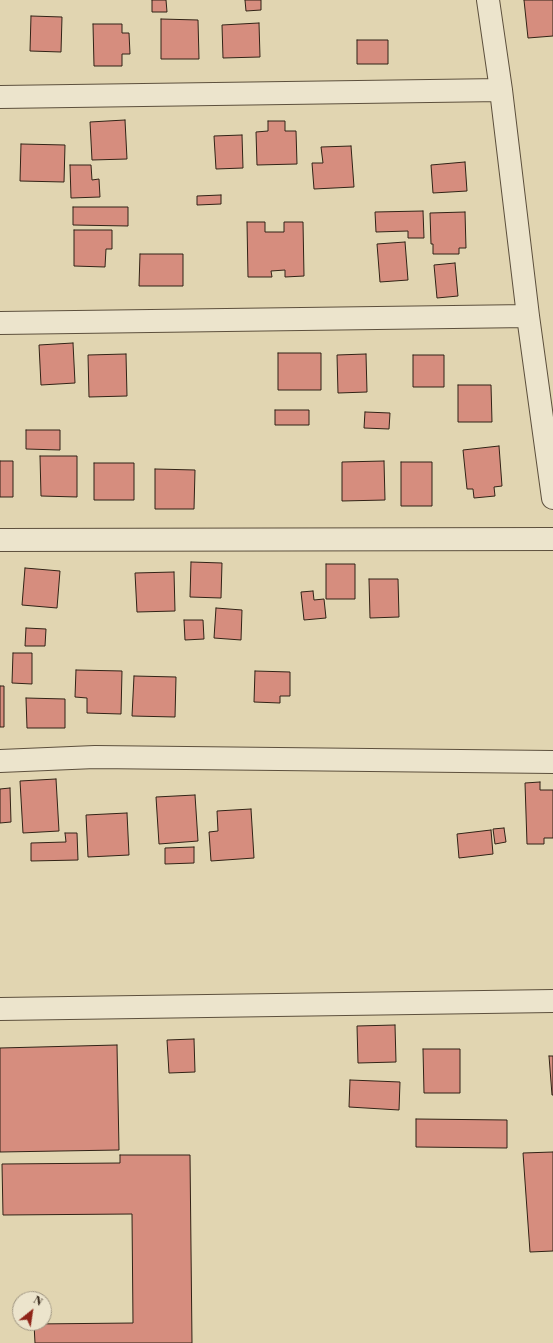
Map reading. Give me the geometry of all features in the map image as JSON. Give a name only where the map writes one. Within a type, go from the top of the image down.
[{"type":"street","points":[[488,0],[501,90],[528,316],[553,498]]},
{"type":"street","points":[[0,97],[501,90]]},
{"type":"street","points":[[0,323],[528,316]]},
{"type":"street","points":[[0,540],[553,539]]},
{"type":"street","points":[[0,762],[96,757],[553,762]]},
{"type":"street","points":[[0,1009],[553,1001]]},
{"type":"building","points":[[152,0],[166,0],[167,12],[152,12]]},
{"type":"building","points":[[245,0],[261,0],[261,10],[246,11]]},
{"type":"building","points":[[524,0],[553,0],[553,36],[528,38]]},
{"type":"building","points":[[31,16],[62,17],[61,52],[30,51]]},
{"type":"building","points":[[161,19],[198,20],[199,59],[161,59]]},
{"type":"building","points":[[259,23],[260,57],[223,58],[222,25]]},
{"type":"building","points":[[93,24],[122,24],[122,33],[129,33],[130,54],[122,54],[122,66],[94,66]]},
{"type":"building","points":[[357,40],[388,40],[388,64],[357,64]]},
{"type":"building","points":[[125,120],[127,159],[92,160],[90,122]]},
{"type":"building","points":[[268,121],[285,121],[285,131],[296,131],[297,164],[257,165],[256,132],[268,131]]},
{"type":"building","points":[[242,135],[243,168],[216,169],[214,136]]},
{"type":"building","points":[[21,144],[65,145],[64,182],[20,181]]},
{"type":"building","points":[[351,146],[354,187],[314,189],[312,163],[323,163],[321,147]]},
{"type":"building","points":[[465,162],[467,191],[433,193],[431,165]]},
{"type":"building","points":[[70,165],[91,165],[92,180],[99,179],[100,197],[71,198]]},
{"type":"building","points":[[221,195],[221,204],[197,205],[197,196]]},
{"type":"building","points":[[73,207],[128,207],[128,226],[73,225]]},
{"type":"building","points":[[423,211],[424,238],[408,238],[408,231],[376,232],[375,212]]},
{"type":"building","points":[[465,212],[466,248],[459,248],[459,254],[433,254],[433,244],[431,244],[430,213]]},
{"type":"building","points":[[247,222],[265,222],[265,232],[284,232],[284,222],[303,222],[304,276],[285,277],[285,270],[271,271],[272,277],[248,277]]},
{"type":"building","points":[[74,230],[112,230],[112,249],[106,249],[105,267],[74,266]]},
{"type":"building","points":[[405,242],[408,280],[380,282],[377,244]]},
{"type":"building","points":[[140,254],[183,254],[183,286],[139,286]]},
{"type":"building","points":[[455,263],[458,296],[437,298],[434,265]]},
{"type":"building","points":[[73,343],[75,383],[41,385],[39,345]]},
{"type":"building","points":[[278,353],[321,353],[321,390],[278,390]]},
{"type":"building","points":[[126,354],[127,396],[89,397],[88,355]]},
{"type":"building","points":[[366,354],[367,392],[338,393],[337,355]]},
{"type":"building","points":[[413,355],[444,355],[444,387],[413,387]]},
{"type":"building","points":[[458,385],[491,385],[492,422],[458,422]]},
{"type":"building","points":[[275,410],[309,410],[309,425],[275,425]]},
{"type":"building","points":[[365,412],[390,413],[389,429],[364,428]]},
{"type":"building","points":[[26,430],[60,430],[60,450],[26,449]]},
{"type":"building","points":[[499,446],[502,486],[494,487],[495,496],[474,498],[473,489],[467,489],[463,450]]},
{"type":"building","points":[[40,456],[77,456],[77,497],[41,496]]},
{"type":"building","points":[[0,461],[13,461],[13,497],[0,497]]},
{"type":"building","points":[[384,461],[385,500],[342,501],[342,462]]},
{"type":"building","points":[[401,462],[432,462],[432,506],[401,506]]},
{"type":"building","points":[[94,463],[134,463],[134,500],[94,500]]},
{"type":"building","points":[[155,469],[195,470],[194,509],[155,509]]},
{"type":"building","points":[[191,562],[222,563],[221,598],[190,597]]},
{"type":"building","points":[[326,564],[355,564],[355,599],[326,599]]},
{"type":"building","points":[[25,568],[60,571],[57,608],[22,605]]},
{"type":"building","points":[[174,572],[175,611],[137,612],[135,573]]},
{"type":"building","points":[[369,579],[398,579],[399,617],[370,618]]},
{"type":"building","points":[[313,591],[314,600],[324,599],[326,618],[304,620],[301,592]]},
{"type":"building","points":[[216,608],[242,610],[241,640],[214,638]]},
{"type":"building","points":[[184,620],[203,620],[204,639],[185,640]]},
{"type":"building","points":[[26,628],[46,629],[45,646],[25,646]]},
{"type":"building","points":[[13,653],[32,653],[32,684],[12,683]]},
{"type":"building","points":[[76,670],[122,671],[121,714],[87,713],[87,698],[75,697]]},
{"type":"building","points":[[255,671],[290,672],[290,696],[280,696],[280,703],[254,702]]},
{"type":"building","points":[[134,676],[176,677],[175,717],[132,716]]},
{"type":"building","points":[[0,686],[4,686],[4,727],[0,727]]},
{"type":"building","points":[[26,698],[65,699],[65,728],[27,728]]},
{"type":"building","points":[[56,779],[59,831],[23,833],[20,781]]},
{"type":"building","points":[[540,782],[540,790],[553,790],[553,838],[544,838],[544,844],[527,844],[525,783]]},
{"type":"building","points":[[10,788],[11,822],[0,823],[0,789]]},
{"type":"building","points":[[195,795],[198,841],[159,844],[156,797]]},
{"type":"building","points":[[251,809],[254,858],[211,861],[209,832],[218,831],[217,811]]},
{"type":"building","points":[[127,813],[129,855],[88,857],[86,815]]},
{"type":"building","points":[[504,828],[506,842],[495,844],[493,829]]},
{"type":"building","points":[[491,830],[493,854],[459,858],[457,834]]},
{"type":"building","points":[[65,833],[77,833],[78,860],[31,861],[31,843],[66,842]]},
{"type":"building","points":[[194,847],[194,863],[165,864],[165,848]]},
{"type":"building","points":[[395,1025],[396,1062],[358,1063],[357,1026]]},
{"type":"building","points":[[194,1039],[195,1072],[169,1073],[167,1040]]},
{"type":"building","points":[[117,1045],[119,1150],[0,1152],[0,1048]]},
{"type":"building","points":[[423,1049],[460,1049],[460,1093],[424,1093]]},
{"type":"building","points":[[549,1056],[553,1056],[553,1095],[552,1095]]},
{"type":"building","points":[[350,1080],[400,1082],[399,1110],[349,1107]]},
{"type":"building","points":[[416,1119],[507,1120],[507,1148],[416,1147]]},
{"type":"building","points":[[553,1152],[553,1251],[530,1252],[523,1153]]},
{"type":"building","points":[[120,1155],[190,1155],[192,1343],[35,1343],[34,1331],[52,1331],[52,1324],[133,1323],[132,1214],[3,1215],[2,1164],[120,1163]]}]
